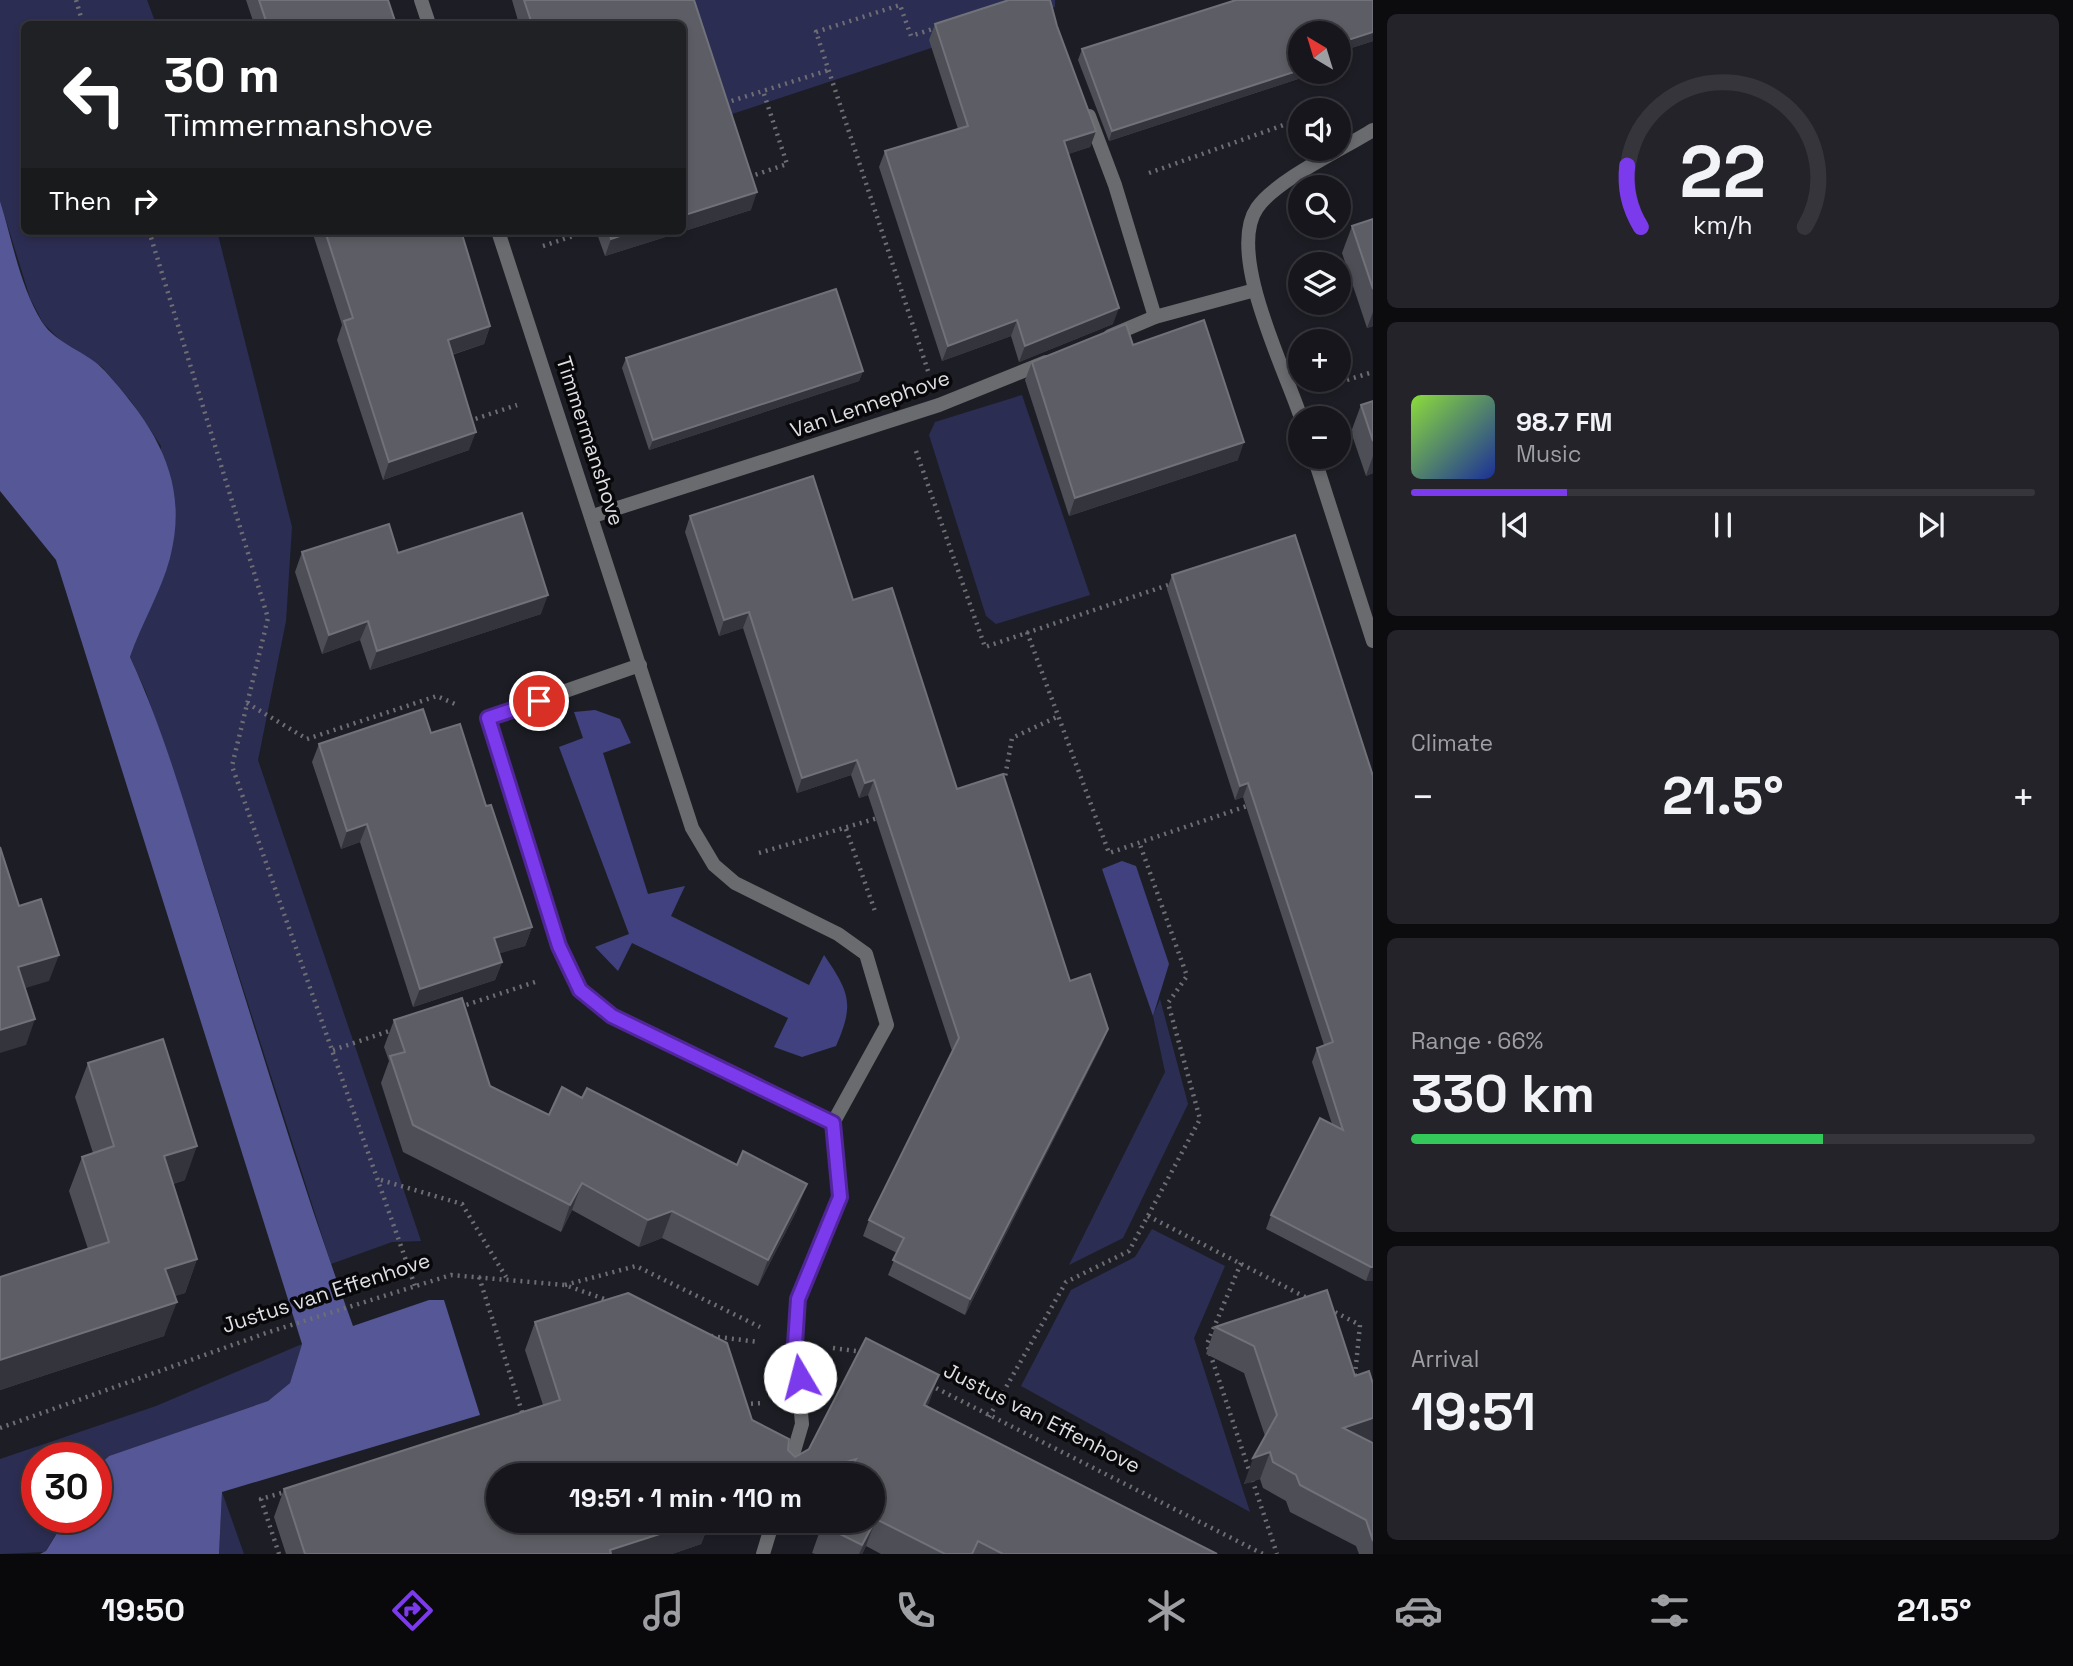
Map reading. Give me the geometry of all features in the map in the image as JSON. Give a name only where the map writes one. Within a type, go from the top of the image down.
[{"type":"street","points":[[421,0],[428,21]]},
{"type":"street","points":[[1083,100],[1115,185],[1155,317]]},
{"type":"street","points":[[1297,406],[1255,290],[1247,257],[1248,229],[1257,208],[1276,189],[1373,130]]},
{"type":"street","name":"Timmermanshove","points":[[499,235],[593,516],[692,828],[714,865],[735,883],[838,933],[866,954]]},
{"type":"street","points":[[1092,343],[1155,317],[1255,290]]},
{"type":"street","name":"Van Lennephove","points":[[593,516],[940,405],[1066,354]]},
{"type":"street","points":[[1318,469],[1373,640]]},
{"type":"street","points":[[640,665],[488,718],[559,946],[580,990],[612,1016],[833,1123]]},
{"type":"street","points":[[791,1463],[802,1424],[795,1344],[798,1299],[840,1197],[833,1123],[887,1025],[866,954]]},
{"type":"street","points":[[764,1554],[770,1533]]},
{"type":"path","points":[[76,0],[82,21]]},
{"type":"path","points":[[940,405],[816,32],[900,5],[911,36],[949,24]]},
{"type":"path","points":[[720,90],[724,103],[829,71]]},
{"type":"path","points":[[748,177],[787,164],[763,91]]},
{"type":"path","points":[[1115,185],[1288,124]]},
{"type":"path","points":[[150,235],[268,618],[232,766],[380,1180],[415,1286]]},
{"type":"path","points":[[507,258],[576,235]]},
{"type":"path","points":[[1294,396],[1373,372]]},
{"type":"path","points":[[466,421],[553,394]]},
{"type":"path","points":[[904,417],[985,647],[1182,580]]},
{"type":"path","points":[[1027,632],[1109,853],[1256,803]]},
{"type":"path","points":[[247,703],[307,739],[437,696],[488,718]]},
{"type":"path","points":[[992,781],[1005,777],[1012,738],[1059,716]]},
{"type":"path","points":[[714,865],[886,816]]},
{"type":"path","points":[[846,829],[878,921],[866,954]]},
{"type":"path","points":[[989,1417],[1066,1282],[1129,1251],[1200,1119],[1168,1003],[1187,976],[1139,842]]},
{"type":"path","points":[[452,1010],[570,970]]},
{"type":"path","points":[[333,1049],[399,1027]]},
{"type":"path","points":[[380,1180],[462,1204],[506,1278]]},
{"type":"path","points":[[1148,1216],[1312,1300]]},
{"type":"path","points":[[1241,1264],[1207,1344],[1277,1554]]},
{"type":"path","points":[[565,1285],[636,1266],[795,1344]]},
{"type":"path","name":"Justus van Effenhove","points":[[0,1428],[269,1332],[451,1275],[565,1285],[612,1302]]},
{"type":"path","points":[[479,1277],[524,1416]]},
{"type":"path","points":[[1324,1307],[1360,1325],[1354,1375],[1364,1379]]},
{"type":"path","points":[[709,1335],[721,1339],[870,1353]]},
{"type":"path","name":"Justus van Effenhove","points":[[918,1378],[989,1417],[1263,1554]]},
{"type":"path","points":[[741,1404],[802,1401]]},
{"type":"path","points":[[510,1420],[534,1412]]},
{"type":"path","points":[[279,1554],[261,1499],[301,1487]]},
{"type":"shaded area","points":[[0,0],[147,0],[155,21],[21,21],[21,235],[218,235],[292,527],[286,621],[258,760],[421,1241],[392,1242],[331,1264],[191,825],[146,692],[130,657],[140,629],[161,446],[130,400],[102,367],[61,341],[43,323],[30,298],[0,201]]},
{"type":"shaded area","points":[[694,0],[1055,0],[1055,7],[726,116]]},
{"type":"shaded area","points":[[0,201],[22,278],[42,322],[56,337],[90,358],[105,371],[139,413],[164,456],[175,504],[175,530],[162,583],[130,657],[177,781],[300,1170],[353,1326],[429,1300],[444,1300],[480,1415],[222,1492],[219,1554],[40,1554],[46,1551],[57,1533],[112,1533],[112,1455],[268,1401],[290,1383],[302,1344],[56,560],[0,491]]},
{"type":"shaded area","points":[[1022,395],[1090,595],[996,624],[986,616],[929,435],[935,422]]},
{"type":"shaded area","points":[[595,710],[620,719],[631,743],[603,753],[648,894],[685,886],[671,916],[809,985],[824,955],[839,979],[846,998],[846,1019],[836,1046],[802,1057],[774,1047],[788,1018],[632,943],[618,971],[595,947],[629,934],[559,747],[583,738],[574,712]]},
{"type":"shaded area","points":[[1122,861],[1136,866],[1169,964],[1153,1016],[1102,869]]},
{"type":"shaded area","points":[[1160,999],[1188,1104],[1123,1238],[1069,1265],[1165,1072],[1153,1016]]},
{"type":"shaded area","points":[[1152,1229],[1225,1266],[1194,1338],[1250,1512],[1021,1386],[1071,1290],[1135,1257]]},
{"type":"shaded area","points":[[302,1344],[290,1383],[268,1401],[112,1455],[112,1442],[50,1442],[156,1406]]},
{"type":"shaded area","points":[[21,1452],[21,1533],[57,1533],[45,1552],[0,1554],[0,1459]]},
{"type":"shaded area","points":[[222,1492],[244,1554],[219,1554]]},
{"type":"building","points":[[259,0],[388,0],[395,21],[266,21]]},
{"type":"building","points":[[524,0],[694,0],[757,192],[686,215],[686,21],[531,21]]},
{"type":"building","points":[[1009,0],[1050,0],[1096,131],[1064,141],[1119,308],[1025,346],[1017,320],[948,346],[885,151],[968,126],[935,24]]},
{"type":"building","points":[[1236,0],[1373,0],[1373,32],[1351,39],[1351,21],[1288,21],[1288,74],[1112,131],[1082,49]]},
{"type":"building","points":[[1373,219],[1373,289],[1352,226]]},
{"type":"building","points":[[326,235],[462,235],[490,326],[448,340],[476,432],[389,462],[344,321],[353,318]]},
{"type":"building","points":[[836,289],[863,371],[653,440],[626,358]]},
{"type":"building","points":[[1204,320],[1244,442],[1075,498],[1032,362],[1126,324],[1133,345]]},
{"type":"building","points":[[1373,401],[1373,441],[1361,405]]},
{"type":"building","points":[[813,476],[853,600],[892,588],[957,789],[1003,774],[1070,981],[1090,974],[1108,1029],[970,1299],[893,1260],[904,1238],[869,1220],[959,1038],[874,780],[865,783],[857,760],[802,778],[749,612],[724,620],[690,516]]},
{"type":"building","points":[[522,513],[548,595],[377,651],[368,621],[329,635],[302,552],[389,524],[398,553]]},
{"type":"building","points":[[1295,535],[1373,776],[1373,1267],[1271,1215],[1320,1118],[1343,1130],[1317,1048],[1333,1042],[1248,783],[1240,786],[1172,575]]},
{"type":"building","points":[[423,709],[431,733],[460,724],[486,806],[491,805],[532,927],[494,938],[502,962],[420,989],[367,824],[347,831],[319,744]]},
{"type":"building","points":[[0,847],[19,906],[41,899],[59,955],[18,967],[35,1019],[0,1030]]},
{"type":"building","points":[[462,998],[490,1086],[549,1115],[562,1087],[582,1098],[587,1088],[737,1165],[743,1151],[807,1184],[768,1260],[672,1211],[648,1220],[582,1183],[570,1205],[413,1125],[390,1056],[405,1052],[394,1020]]},
{"type":"building","points":[[163,1039],[197,1146],[164,1156],[197,1259],[165,1269],[177,1302],[0,1360],[0,1277],[109,1242],[82,1157],[114,1146],[88,1063]]},
{"type":"building","points":[[1327,1290],[1355,1376],[1369,1371],[1373,1384],[1373,1418],[1343,1428],[1373,1443],[1373,1541],[1366,1520],[1300,1485],[1296,1475],[1273,1462],[1270,1452],[1253,1458],[1277,1415],[1254,1346],[1215,1327]]},
{"type":"building","points":[[628,1293],[727,1343],[752,1420],[789,1439],[788,1450],[795,1457],[809,1449],[866,1338],[939,1375],[924,1405],[1217,1554],[1003,1554],[978,1541],[972,1554],[945,1554],[885,1524],[885,1463],[854,1463],[856,1459],[842,1463],[486,1463],[486,1533],[663,1533],[610,1550],[611,1554],[305,1554],[284,1489],[560,1400],[535,1322]]},
{"type":"building","points":[[838,1533],[868,1533],[862,1545]]},
{"type":"route","points":[[539,701],[488,718],[559,946],[580,990],[612,1016],[833,1123],[840,1197],[798,1299],[795,1344],[800,1377]]}]
